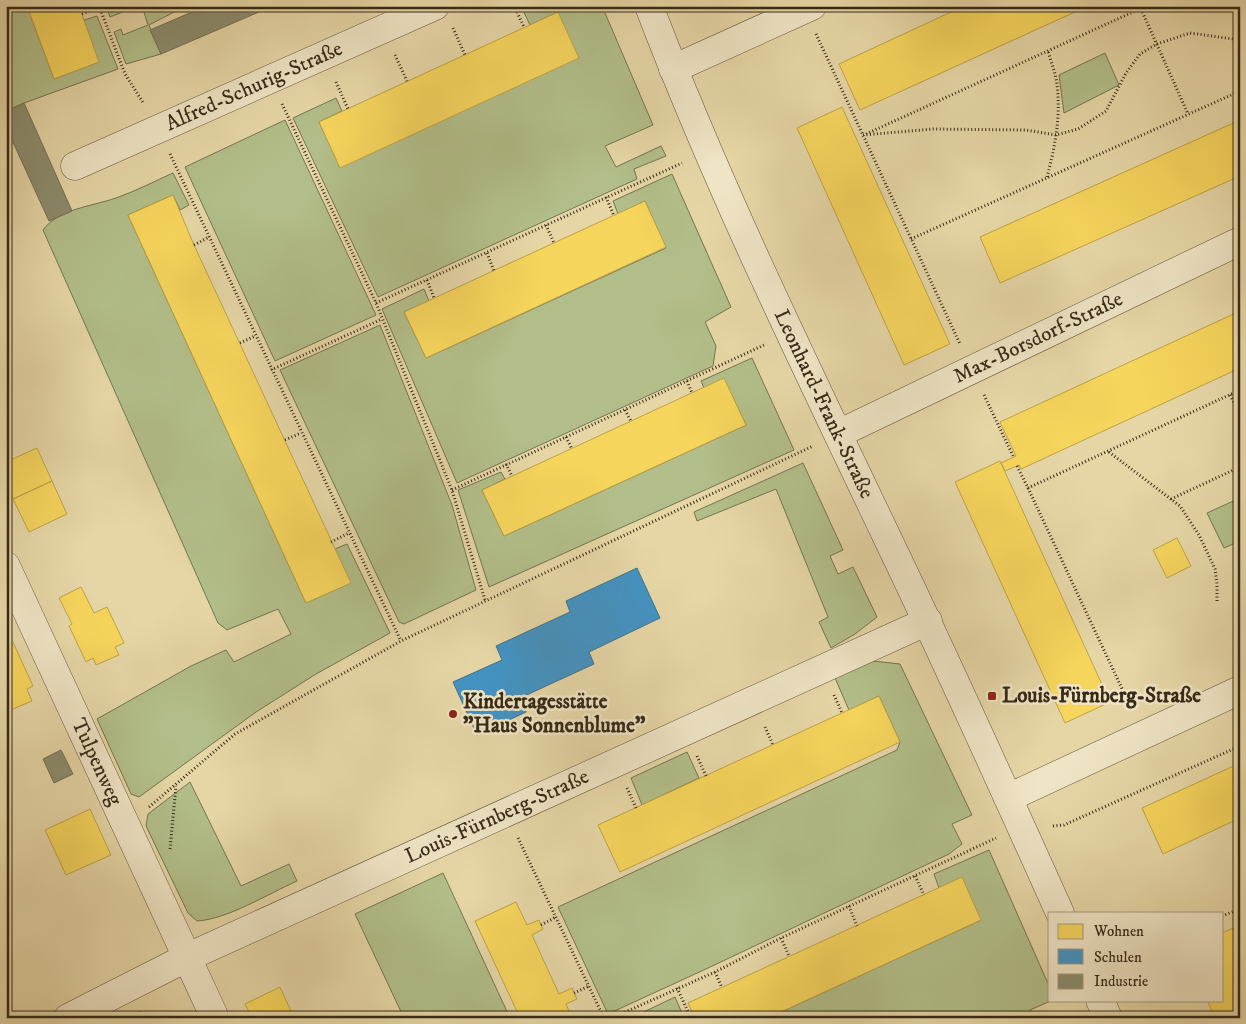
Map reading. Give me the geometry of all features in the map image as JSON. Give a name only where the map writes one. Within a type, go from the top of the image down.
[{"type":"street","name":"Alfred-Schurig-Straße","points":[[75,166],[435,6]]},
{"type":"street","name":"Leonhard-Frank-Straße","points":[[649,6],[673,69],[708,151],[790,333],[928,622],[1060,912]]},
{"type":"street","points":[[673,69],[808,8]]},
{"type":"street","name":"Max-Borsdorf-Straße","points":[[838,434],[1240,241]]},
{"type":"street","name":"Tulpenweg","points":[[6,566],[215,1018]]},
{"type":"street","name":"Louis-Fürnberg-Straße","points":[[68,1018],[188,958],[928,622]]},
{"type":"street","points":[[1008,798],[1240,690]]},
{"type":"street","points":[[1101,1002],[1108,1018]]},
{"type":"path","points":[[514,6],[524,27]]},
{"type":"path","points":[[863,135],[1146,6]]},
{"type":"path","points":[[82,14],[99,7],[125,74],[158,128],[401,641]]},
{"type":"path","points":[[808,8],[863,135],[1014,458]]},
{"type":"path","points":[[1141,9],[1188,114]]},
{"type":"path","points":[[863,135],[933,129],[1026,130],[1056,135],[1078,129],[1106,111],[1126,73],[1140,54],[1157,44],[1190,34],[1240,40]]},
{"type":"path","points":[[1047,177],[1056,135],[1058,111],[1057,83],[1048,51]]},
{"type":"path","points":[[333,74],[348,109]]},
{"type":"path","points":[[270,78],[376,303],[452,490],[485,600]]},
{"type":"path","points":[[911,239],[1240,91]]},
{"type":"path","points":[[376,303],[708,151]]},
{"type":"path","points":[[606,197],[614,216]]},
{"type":"path","points":[[546,225],[554,243]]},
{"type":"path","points":[[194,245],[209,237]]},
{"type":"path","points":[[486,253],[494,271]]},
{"type":"path","points":[[427,280],[434,298]]},
{"type":"path","points":[[271,370],[382,319]]},
{"type":"path","points":[[452,490],[790,333]]},
{"type":"path","points":[[240,343],[256,336]]},
{"type":"path","points":[[687,381],[692,393]]},
{"type":"path","points":[[1028,488],[1240,390]]},
{"type":"path","points":[[1230,395],[1240,415]]},
{"type":"path","points":[[625,410],[631,421]]},
{"type":"path","points":[[284,440],[301,433]]},
{"type":"path","points":[[126,827],[235,734],[401,641],[838,434]]},
{"type":"path","points":[[566,437],[572,449]]},
{"type":"path","points":[[1109,452],[1180,506],[1199,535],[1215,569],[1217,601]]},
{"type":"path","points":[[506,464],[512,476]]},
{"type":"path","points":[[1017,466],[1143,734]]},
{"type":"path","points":[[1170,499],[1240,467]]},
{"type":"path","points":[[331,542],[349,533]]},
{"type":"path","points":[[612,1018],[715,972],[781,938],[1021,827],[1064,825],[1240,746]]},
{"type":"path","points":[[506,813],[604,1018]]},
{"type":"path","points":[[915,876],[924,895]]},
{"type":"path","points":[[849,906],[857,926]]},
{"type":"path","points":[[1224,915],[1239,910],[1240,915]]},
{"type":"path","points":[[541,925],[556,917]]},
{"type":"path","points":[[781,938],[790,956]]},
{"type":"path","points":[[715,972],[722,988]]},
{"type":"path","points":[[574,993],[589,986]]},
{"type":"path","points":[[677,988],[691,1018]]},
{"type":"green space","points":[[6,6],[27,6],[54,79],[98,62],[84,20],[97,16],[118,69],[6,111]]},
{"type":"green space","points":[[106,6],[138,6],[110,17]]},
{"type":"green space","points":[[142,6],[186,6],[149,25],[161,54],[126,64],[114,32],[121,29],[123,35],[148,25]]},
{"type":"green space","points":[[521,6],[602,6],[653,125],[605,146],[616,167],[661,146],[666,156],[634,169],[637,179],[378,297],[293,118],[336,98],[342,111],[319,122],[340,167],[558,12],[530,25]]},
{"type":"green space","points":[[1105,53],[1119,85],[1064,113],[1059,75]]},
{"type":"green space","points":[[285,120],[376,315],[275,361],[185,167]]},
{"type":"green space","points":[[173,173],[189,205],[180,210],[173,195],[128,215],[306,603],[350,583],[335,549],[347,544],[390,633],[316,674],[256,712],[139,797],[131,794],[97,719],[191,666],[226,650],[234,662],[291,634],[278,609],[227,630],[218,623],[43,230],[58,217],[76,209],[107,201]]},
{"type":"green space","points":[[672,174],[731,307],[705,322],[716,346],[713,366],[457,483],[382,309],[424,289],[429,301],[404,312],[426,358],[666,248],[645,201],[618,214],[613,201]]},
{"type":"green space","points":[[380,325],[452,505],[476,590],[404,624],[399,622],[280,370]]},
{"type":"green space","points":[[752,358],[794,450],[489,587],[458,490],[501,472],[505,479],[482,490],[504,536],[746,425],[724,379],[704,388],[701,381]]},
{"type":"green space","points":[[803,463],[843,550],[830,556],[838,574],[853,567],[877,617],[855,634],[831,648],[819,622],[828,617],[776,489],[697,521],[694,512]]},
{"type":"green space","points":[[1240,498],[1240,541],[1224,548],[1207,513]]},
{"type":"green space","points":[[873,661],[900,664],[972,815],[952,824],[962,844],[949,854],[608,1014],[558,907],[897,750],[900,742],[879,696],[849,710],[835,678]]},
{"type":"green space","points":[[687,752],[699,778],[642,805],[631,778]]},
{"type":"green space","points":[[190,782],[241,886],[289,864],[297,881],[222,916],[197,921],[188,913],[146,826],[148,814]]},
{"type":"green space","points":[[989,850],[1048,983],[1048,1002],[1030,1010],[1033,1018],[768,1018],[981,920],[939,888],[934,874]]},
{"type":"green space","points":[[443,873],[510,1018],[404,1018],[355,914]]},
{"type":"green space","points":[[675,997],[684,1018],[631,1018]]},
{"type":"building: Wohnen","points":[[27,6],[79,6],[99,62],[54,79]]},
{"type":"building: Wohnen","points":[[964,6],[1088,6],[860,110],[839,64]]},
{"type":"building: Wohnen","points":[[558,12],[579,58],[340,168],[319,122]]},
{"type":"building: Wohnen","points":[[842,107],[950,344],[904,365],[797,128]]},
{"type":"building: Wohnen","points":[[1240,120],[1240,176],[1000,283],[980,237]]},
{"type":"building: Wohnen","points":[[173,195],[194,245],[351,583],[306,603],[128,215]]},
{"type":"building: Wohnen","points":[[645,201],[666,247],[426,358],[404,312]]},
{"type":"building: Wohnen","points":[[1240,311],[1240,368],[1021,469],[1019,465],[1005,471],[1001,463],[1016,456],[1000,422]]},
{"type":"building: Wohnen","points":[[724,378],[746,425],[504,536],[482,490]]},
{"type":"building: Wohnen","points":[[37,448],[52,481],[13,499],[6,483],[6,462]]},
{"type":"building: Wohnen","points":[[1000,461],[1110,702],[1065,723],[955,482]]},
{"type":"building: Wohnen","points":[[52,481],[67,514],[29,532],[13,499]]},
{"type":"building: Wohnen","points":[[1177,538],[1191,566],[1167,578],[1153,550]]},
{"type":"building: Wohnen","points":[[81,587],[94,613],[107,607],[124,643],[115,647],[119,655],[96,665],[93,658],[86,662],[69,626],[72,624],[59,598]]},
{"type":"building: Wohnen","points":[[6,627],[33,686],[27,689],[32,701],[8,711],[6,708]]},
{"type":"building: Wohnen","points":[[879,696],[900,742],[620,872],[598,825]]},
{"type":"building: Wohnen","points":[[1240,763],[1240,818],[1163,854],[1142,808]]},
{"type":"building: Wohnen","points":[[90,809],[111,855],[66,875],[45,830]]},
{"type":"building: Wohnen","points":[[962,877],[981,920],[768,1018],[695,1018],[688,1003]]},
{"type":"building: Wohnen","points":[[516,902],[527,925],[539,920],[543,929],[532,935],[559,994],[572,988],[577,999],[566,1004],[572,1018],[520,1018],[475,921]]},
{"type":"building: Wohnen","points":[[1233,928],[1240,942],[1240,1018],[1215,1018],[1208,1002],[1224,1002],[1224,932]]},
{"type":"building: Wohnen","points":[[280,987],[294,1018],[252,1018],[245,1004]]},
{"type":"building: Schulen","points":[[637,568],[660,618],[589,652],[594,664],[520,698],[526,712],[477,735],[453,682],[502,660],[496,646],[570,612],[566,601]]},
{"type":"building: Industrie","points":[[206,6],[273,6],[161,54],[150,30]]},
{"type":"building: Industrie","points":[[24,103],[72,211],[49,221],[6,127],[6,111]]},
{"type":"building: Industrie","points":[[61,750],[73,774],[54,783],[43,759]]},
{"type":"building: Industrie","points":[[140,1011],[143,1018],[127,1018]]},
{"type":"place","name":"Louis-Fürnberg-Straße","points":[[992,696]]},
{"type":"place","name":"Kindertagesstätte \"Haus Sonnenblume\"","points":[[453,714]]}]
